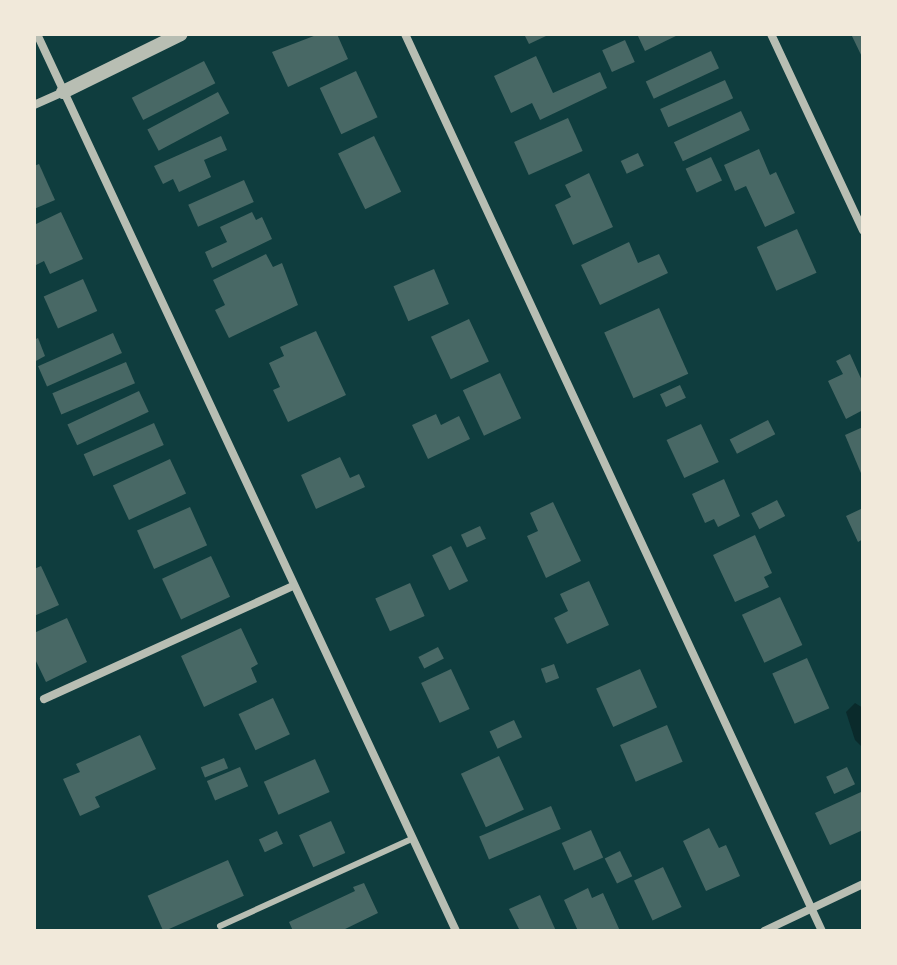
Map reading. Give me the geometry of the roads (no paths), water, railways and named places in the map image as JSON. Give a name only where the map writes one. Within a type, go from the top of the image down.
[{"type":"street","points":[[37,34],[456,931]]},
{"type":"street","points":[[34,105],[181,34]]},
{"type":"street","points":[[405,34],[822,931]]},
{"type":"street","points":[[771,34],[863,230]]},
{"type":"street","points":[[44,699],[293,586]]},
{"type":"street","points":[[764,931],[863,884]]},
{"type":"lane","points":[[220,926],[412,839]]},
{"type":"water","points":[[855,703],[863,708],[863,748],[855,740],[846,712]]}]
